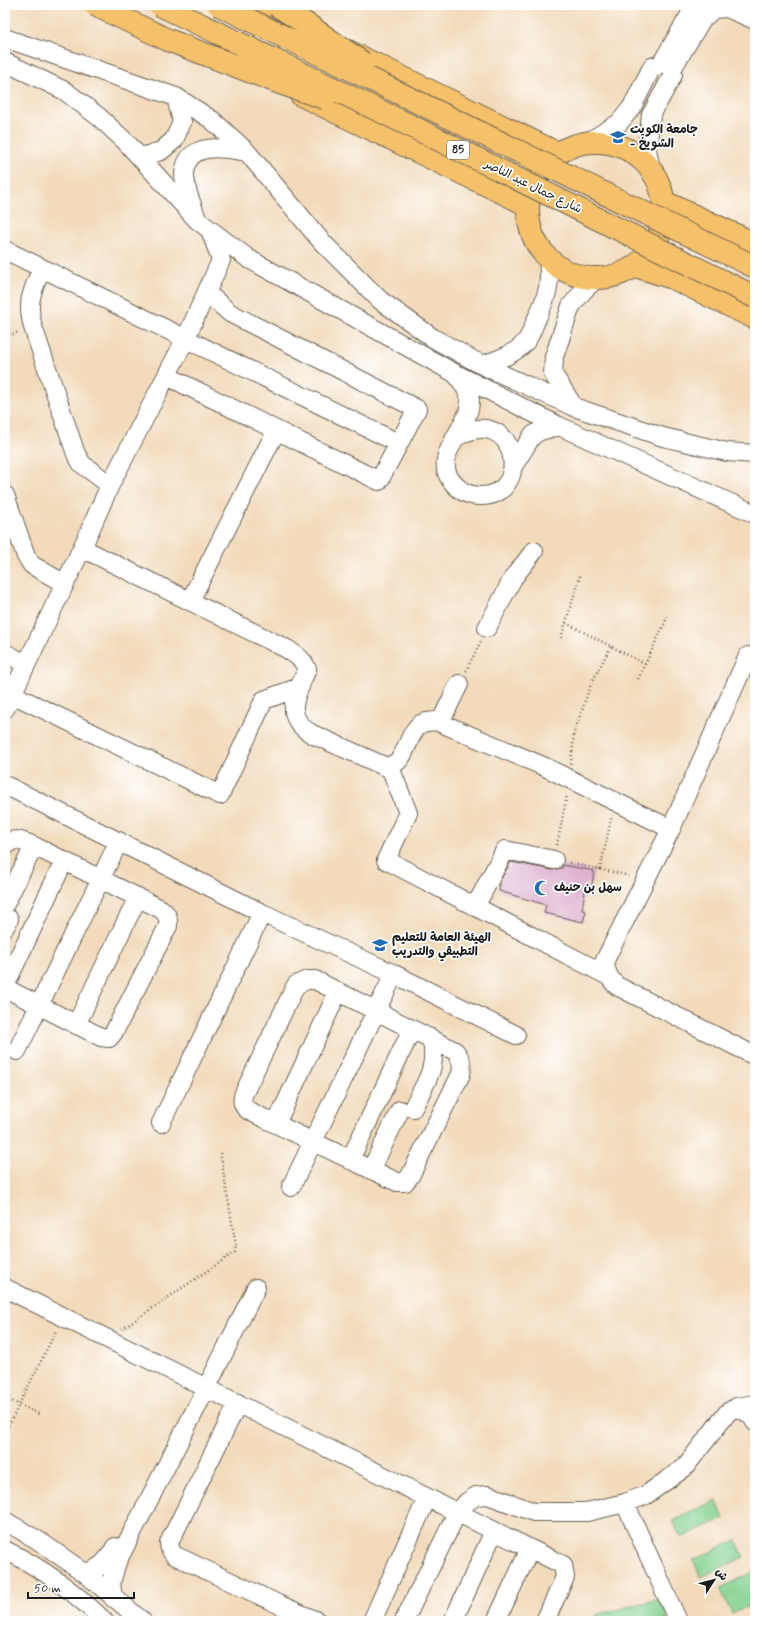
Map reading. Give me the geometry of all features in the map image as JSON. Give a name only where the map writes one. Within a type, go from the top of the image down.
[{"type":"main road","points":[[95,5],[168,40],[196,51],[280,83],[411,126]]},
{"type":"main road","points":[[115,5],[528,205]]},
{"type":"main road","name":"شارع جمال عبد الناصر","points":[[160,5],[411,126],[755,297]]},
{"type":"main road","name":"85","points":[[219,5],[755,267]]},
{"type":"main road","points":[[254,5],[557,153]]},
{"type":"main road","points":[[276,5],[305,22],[418,102]]},
{"type":"main road","points":[[590,142],[607,142],[624,147],[638,156],[650,169],[659,184],[664,202],[664,220],[658,238],[649,253],[636,266],[617,275],[598,278],[580,276],[568,272],[548,258],[537,244],[530,225],[528,205],[532,185],[542,167],[557,153],[590,142]]},
{"type":"main road","points":[[664,202],[755,244]]},
{"type":"main road","points":[[636,266],[672,278],[755,318]]},
{"type":"street","points":[[666,66],[691,13],[690,5]]},
{"type":"street","points":[[590,142],[619,123],[632,108],[652,67],[666,66],[702,19],[714,9],[724,6],[755,20]]},
{"type":"street","points":[[5,38],[176,97],[212,120],[247,152],[322,242],[380,300],[433,338],[482,365],[574,407],[663,437],[727,452],[755,454]]},
{"type":"street","points":[[5,62],[65,91],[100,117],[204,225],[249,259],[456,374],[559,426],[755,514]]},
{"type":"street","points":[[650,169],[647,150],[651,115],[673,75],[666,66]]},
{"type":"street","points":[[140,158],[161,151],[174,140],[182,122],[176,97]]},
{"type":"street","points":[[247,152],[218,147],[197,152],[188,163],[184,175],[204,225],[221,260],[186,338],[110,485],[82,548],[9,701],[220,795],[264,700],[300,687]]},
{"type":"street","points":[[5,250],[186,338],[398,444]]},
{"type":"street","points":[[482,365],[500,360],[512,353],[526,340],[548,294],[550,277],[548,258]]},
{"type":"street","points":[[221,260],[249,259]]},
{"type":"street","points":[[42,268],[30,298],[29,313],[33,327],[76,454],[82,464],[110,485]]},
{"type":"street","points":[[574,407],[561,389],[554,374],[554,357],[571,306],[584,290],[598,278]]},
{"type":"street","points":[[167,376],[379,481],[417,409],[230,313],[207,293]]},
{"type":"street","points":[[456,374],[466,389],[470,400],[457,437],[448,449],[446,464],[449,478],[459,489],[472,496],[486,496],[500,490],[510,479],[514,465],[532,436],[559,426]]},
{"type":"street","points":[[457,437],[468,430],[481,429],[494,432],[505,440],[512,452],[514,465]]},
{"type":"street","points":[[190,601],[276,430]]},
{"type":"street","points":[[5,495],[26,556],[32,565],[65,584]]},
{"type":"street","points":[[82,548],[288,649],[298,656],[304,662],[307,669],[293,705],[298,721],[304,729],[384,766],[390,767],[401,759],[413,732],[418,725],[425,722],[436,721],[543,766],[671,829]]},
{"type":"street","points":[[487,628],[513,578],[534,551]]},
{"type":"street","points":[[5,653],[26,664]]},
{"type":"street","points":[[748,656],[671,829],[605,960],[605,969],[608,976],[617,986],[755,1056]]},
{"type":"street","points":[[440,723],[459,684]]},
{"type":"street","points":[[390,767],[408,813],[386,860],[608,976]]},
{"type":"street","points":[[5,785],[262,913],[394,974],[516,1035]]},
{"type":"street","points":[[5,847],[9,842],[17,839],[34,846],[138,897],[165,912],[168,926],[112,1036],[105,1038],[76,1025],[5,987],[64,861]]},
{"type":"street","points":[[17,1051],[119,841]]},
{"type":"street","points":[[6,917],[34,846]]},
{"type":"street","points":[[475,907],[505,850],[554,860]]},
{"type":"street","points":[[76,1025],[138,897]]},
{"type":"street","points":[[161,1123],[262,913]]},
{"type":"street","points":[[291,1187],[394,974]]},
{"type":"street","points":[[311,980],[376,1011],[456,1051],[462,1062],[461,1074],[408,1180],[405,1182],[397,1182],[350,1160],[245,1108],[242,1104],[244,1093],[296,985],[303,981],[311,980]]},
{"type":"street","points":[[276,1124],[338,992]]},
{"type":"street","points":[[350,1160],[412,1029]]},
{"type":"street","points":[[371,1170],[433,1064],[434,1049],[431,1038]]},
{"type":"street","points":[[113,1598],[111,1583],[117,1562],[253,1286]]},
{"type":"street","points":[[5,1288],[109,1338],[563,1565],[565,1577],[545,1621]]},
{"type":"street","points":[[84,1573],[98,1568],[109,1559],[203,1385]]},
{"type":"street","points":[[238,1403],[169,1543],[170,1549],[174,1555],[317,1621]]},
{"type":"street","points":[[404,1621],[457,1513],[467,1502],[476,1496],[488,1495],[534,1512],[587,1512],[625,1503],[646,1495],[684,1468],[728,1412],[737,1407],[755,1404]]},
{"type":"street","points":[[737,1407],[751,1416],[755,1422]]},
{"type":"street","points":[[372,1621],[427,1498]]},
{"type":"street","points":[[625,1503],[678,1621]]},
{"type":"street","points":[[5,1521],[39,1540],[84,1573],[142,1621]]},
{"type":"street","points":[[452,1621],[494,1531]]},
{"type":"street","points":[[26,1560],[39,1540]]},
{"type":"street","points":[[496,1621],[530,1549]]},
{"type":"street","points":[[5,1550],[26,1560],[69,1590],[92,1614],[104,1621]]},
{"type":"path","points":[[562,638],[581,573]]},
{"type":"path","points":[[638,678],[669,614]]},
{"type":"path","points":[[566,623],[645,664]]},
{"type":"path","points":[[459,684],[487,628]]},
{"type":"path","points":[[611,646],[591,684],[574,733],[570,779],[554,860],[646,879]]},
{"type":"path","points":[[600,870],[615,801]]},
{"type":"path","points":[[109,1338],[235,1252],[236,1246],[220,1152]]},
{"type":"path","points":[[5,1433],[63,1316]]},
{"type":"path","points":[[5,1398],[39,1414]]},
{"type":"green space","points":[[716,1500],[724,1518],[681,1538],[673,1521]]},
{"type":"green space","points":[[736,1540],[744,1557],[701,1577],[693,1560]]},
{"type":"green space","points":[[755,1571],[755,1603],[732,1614],[720,1588]]},
{"type":"green space","points":[[663,1598],[668,1621],[597,1621],[595,1615]]},
{"type":"building","name":"سهل بن حنيف","points":[[511,862],[552,870],[562,868],[563,865],[594,871],[592,885],[586,884],[582,910],[586,911],[583,922],[544,913],[546,905],[499,891],[501,879]]},
{"type":"place","name":"جامعة الكويت - الشويخ","points":[[618,137]]},
{"type":"place","name":"سهل بن حنيف","points":[[542,888]]},
{"type":"place","name":"الهيئة العامة للتعليم التطبيقي والتدريب","points":[[380,945]]}]
